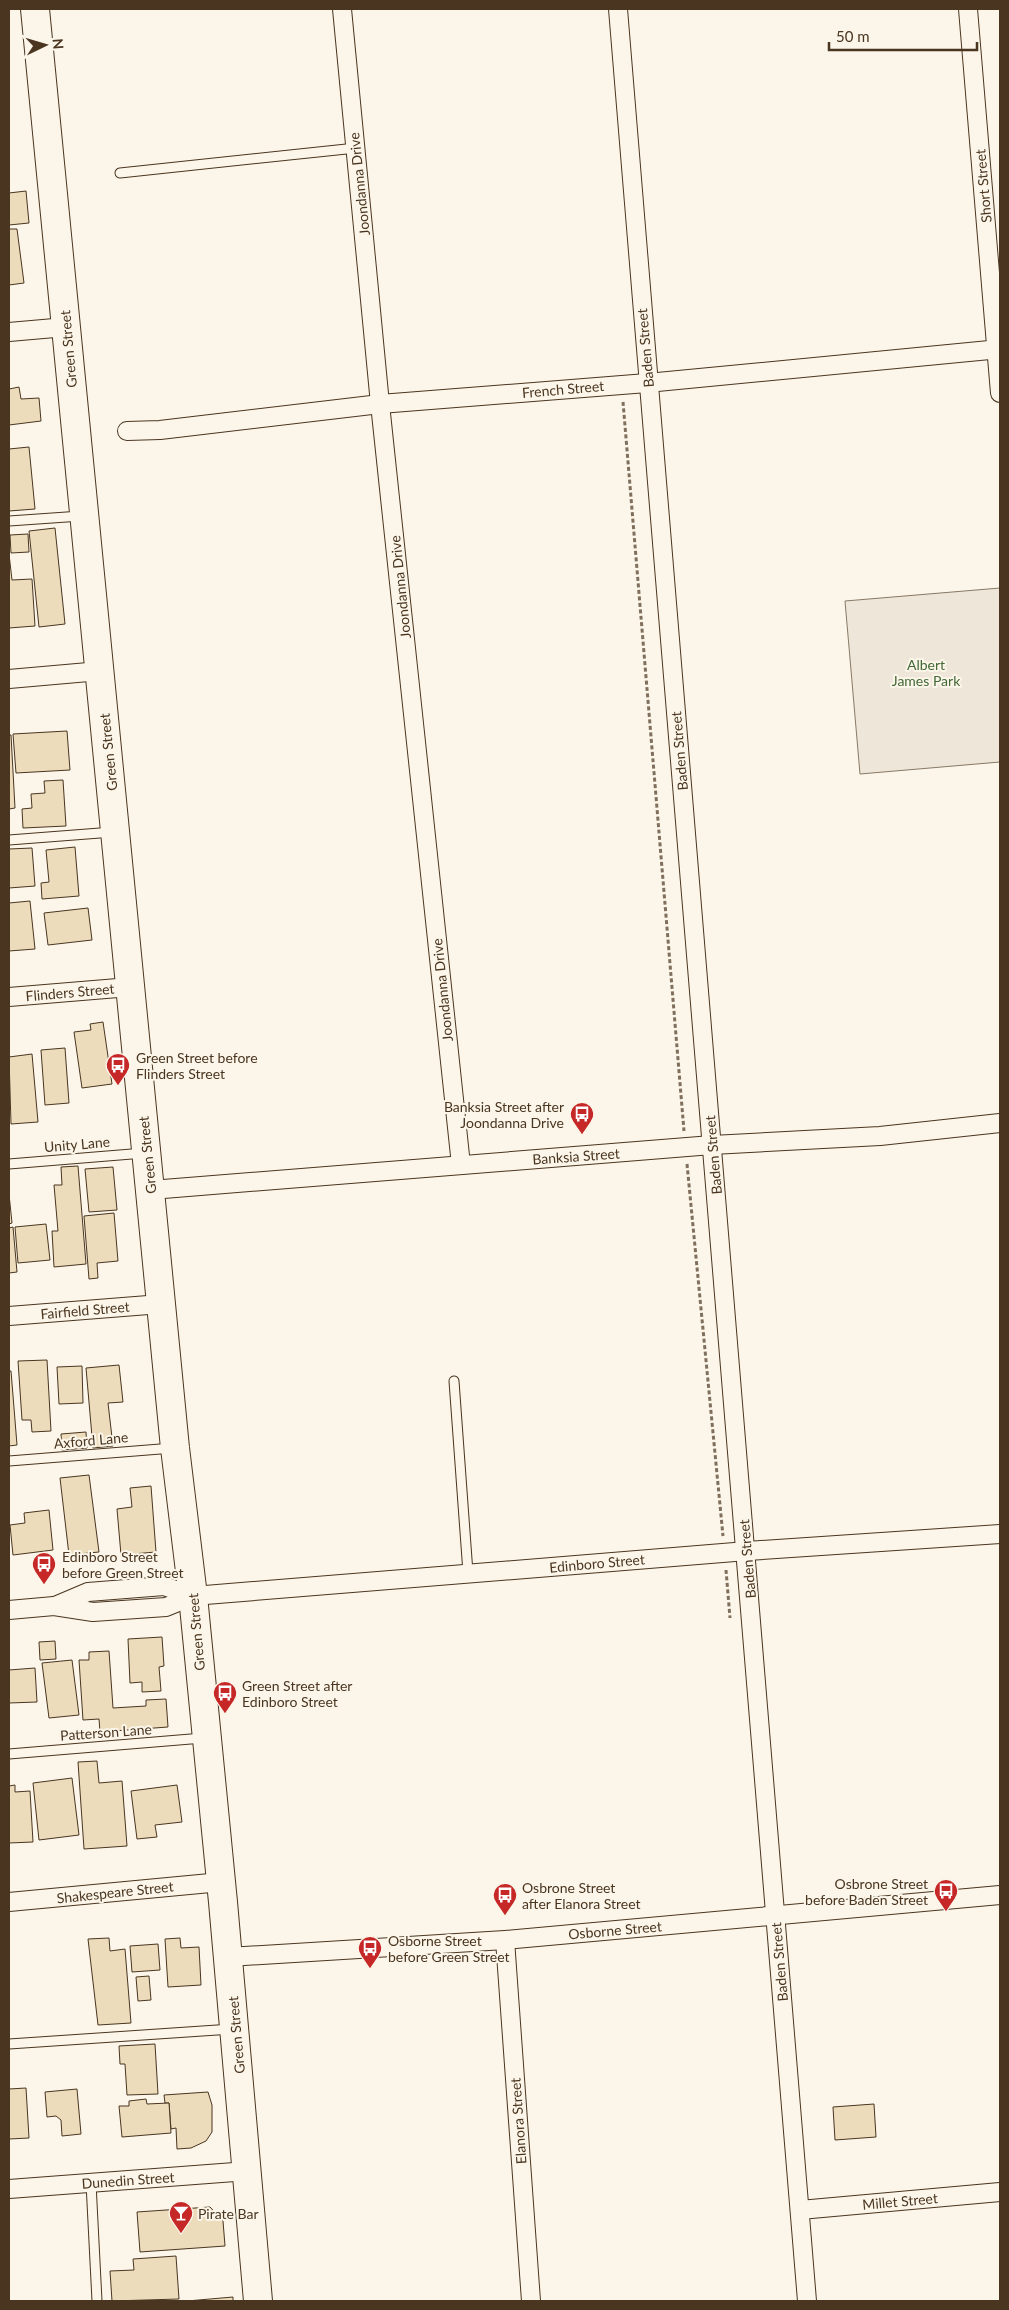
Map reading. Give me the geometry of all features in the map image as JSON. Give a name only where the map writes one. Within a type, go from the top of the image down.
[{"type":"main road","name":"Green Street","points":[[35,9],[175,1448],[193,1596],[221,1882],[258,2301]]},
{"type":"street","name":"Joondanna Drive","points":[[342,9],[380,404],[461,1165]]},
{"type":"street","name":"Baden Street","points":[[618,9],[647,383],[747,1550],[807,2301]]},
{"type":"street","name":"Short Street","points":[[968,9],[999,350],[1000,393]]},
{"type":"street","points":[[9,332],[66,327]]},
{"type":"street","name":"French Street","points":[[127,431],[160,430],[380,404],[647,383],[999,350]]},
{"type":"street","points":[[9,679],[100,671]]},
{"type":"street","name":"Flinders Street","points":[[9,997],[130,988]]},
{"type":"street","name":"Banksia Street","points":[[151,1190],[712,1145],[880,1136],[1000,1123]]},
{"type":"street","name":"Fairfield Street","points":[[9,1316],[161,1304]]},
{"type":"street","name":"Edinboro Street","points":[[9,1610],[54,1606],[88,1592],[164,1586],[193,1596],[747,1550],[1000,1534]]},
{"type":"street","name":"Shakespeare Street","points":[[9,1902],[221,1882]]},
{"type":"street","name":"Osborne Street","points":[[228,1957],[505,1940],[775,1914],[1000,1896]]},
{"type":"street","name":"Elanora Street","points":[[505,1940],[531,2301]]},
{"type":"street","name":"Dunedin Street","points":[[9,2189],[248,2171]]},
{"type":"street","name":"Millet Street","points":[[800,2210],[1000,2192]]},
{"type":"lane","points":[[120,173],[356,148]]},
{"type":"lane","points":[[9,521],[84,516]]},
{"type":"lane","points":[[9,840],[116,832]]},
{"type":"lane","name":"Unity Lane","points":[[9,1164],[146,1152]]},
{"type":"lane","points":[[454,1381],[468,1574]]},
{"type":"lane","name":"Axford Lane","points":[[9,1461],[175,1448]]},
{"type":"lane","name":"Patterson Lane","points":[[9,1754],[206,1738]]},
{"type":"lane","points":[[9,2044],[235,2028]]},
{"type":"lane","points":[[91,2183],[97,2301]]},
{"type":"green space","name":"Albert James Park","points":[[1000,588],[1000,762],[860,774],[845,601]]},
{"type":"building","points":[[26,191],[29,223],[9,225],[9,193]]},
{"type":"building","points":[[9,229],[17,229],[24,283],[9,285]]},
{"type":"building","points":[[19,387],[21,399],[39,398],[41,421],[9,425],[9,389]]},
{"type":"building","points":[[29,447],[35,509],[9,511],[9,449]]},
{"type":"building","points":[[55,528],[65,624],[39,627],[29,531]]},
{"type":"building","points":[[28,534],[29,552],[11,553],[10,535]]},
{"type":"building","points":[[9,554],[12,580],[32,579],[35,626],[9,628]]},
{"type":"building","points":[[67,731],[70,770],[16,773],[13,734]]},
{"type":"building","points":[[9,735],[11,735],[15,808],[9,809]]},
{"type":"building","points":[[63,780],[66,826],[23,828],[22,809],[32,808],[31,794],[45,793],[44,781]]},
{"type":"building","points":[[75,847],[79,896],[42,899],[41,883],[49,882],[46,850]]},
{"type":"building","points":[[32,848],[35,886],[9,888],[9,849]]},
{"type":"building","points":[[30,901],[35,949],[9,951],[9,903]]},
{"type":"building","points":[[88,908],[92,940],[48,945],[44,913]]},
{"type":"building","points":[[103,1022],[112,1084],[82,1088],[74,1032],[91,1030],[90,1024]]},
{"type":"building","points":[[65,1048],[69,1103],[45,1105],[41,1050]]},
{"type":"building","points":[[32,1054],[38,1122],[11,1124],[9,1057]]},
{"type":"building","points":[[78,1166],[86,1264],[54,1267],[52,1231],[58,1231],[54,1185],[62,1185],[61,1167]]},
{"type":"building","points":[[113,1167],[117,1210],[89,1212],[85,1169]]},
{"type":"building","points":[[9,1194],[12,1223],[9,1224]]},
{"type":"building","points":[[114,1213],[118,1261],[97,1263],[98,1278],[89,1279],[84,1216]]},
{"type":"building","points":[[46,1224],[50,1260],[18,1263],[15,1227]]},
{"type":"building","points":[[13,1227],[17,1272],[9,1273],[9,1228]]},
{"type":"building","points":[[47,1360],[51,1431],[32,1432],[31,1420],[22,1420],[18,1361]]},
{"type":"building","points":[[119,1365],[123,1402],[108,1403],[113,1446],[93,1448],[86,1368]]},
{"type":"building","points":[[82,1366],[83,1403],[59,1404],[57,1367]]},
{"type":"building","points":[[9,1371],[11,1371],[17,1445],[9,1446]]},
{"type":"building","points":[[86,1432],[87,1448],[62,1450],[61,1434]]},
{"type":"building","points":[[89,1475],[99,1552],[69,1555],[60,1478]]},
{"type":"building","points":[[151,1486],[156,1552],[121,1555],[117,1509],[132,1507],[130,1488]]},
{"type":"building","points":[[49,1510],[53,1550],[13,1555],[10,1525],[25,1523],[24,1513]]},
{"type":"building","points":[[162,1637],[164,1666],[159,1667],[161,1691],[142,1692],[142,1682],[130,1683],[128,1639]]},
{"type":"building","points":[[55,1641],[56,1659],[40,1660],[39,1642]]},
{"type":"building","points":[[109,1651],[113,1708],[146,1706],[146,1700],[166,1699],[168,1727],[100,1732],[99,1719],[83,1720],[79,1660],[89,1660],[89,1652]]},
{"type":"building","points":[[72,1660],[79,1715],[49,1718],[42,1663]]},
{"type":"building","points":[[35,1668],[37,1702],[9,1703],[9,1670]]},
{"type":"building","points":[[97,1761],[99,1783],[122,1781],[127,1846],[84,1849],[78,1762]]},
{"type":"building","points":[[72,1778],[79,1835],[39,1840],[33,1783]]},
{"type":"building","points":[[15,1785],[15,1792],[30,1791],[33,1842],[9,1843],[9,1786]]},
{"type":"building","points":[[177,1785],[182,1822],[155,1825],[157,1837],[137,1839],[131,1791]]},
{"type":"building","points":[[109,1938],[110,1951],[125,1949],[131,2023],[98,2025],[88,1939]]},
{"type":"building","points":[[180,1938],[181,1948],[199,1947],[201,1985],[168,1987],[165,1939]]},
{"type":"building","points":[[158,1944],[160,1970],[132,1972],[130,1946]]},
{"type":"building","points":[[149,1976],[151,2000],[138,2001],[136,1977]]},
{"type":"building","points":[[155,2044],[158,2094],[127,2095],[125,2064],[120,2064],[119,2046]]},
{"type":"building","points":[[26,2088],[29,2138],[9,2139],[9,2089]]},
{"type":"building","points":[[77,2089],[81,2134],[62,2136],[61,2120],[56,2116],[47,2117],[45,2092]]},
{"type":"building","points":[[208,2092],[212,2105],[212,2132],[206,2141],[191,2148],[177,2149],[176,2128],[171,2129],[169,2103],[165,2103],[164,2095]]},
{"type":"building","points":[[146,2099],[147,2104],[169,2103],[171,2133],[122,2137],[119,2106],[129,2106],[129,2101]]},
{"type":"building","points":[[874,2104],[876,2137],[835,2140],[833,2107]]},
{"type":"building","name":"Pirate Bar","points":[[210,2207],[223,2221],[225,2246],[140,2252],[137,2212]]},
{"type":"building","points":[[176,2256],[179,2299],[112,2301],[110,2271],[134,2270],[133,2259]]},
{"type":"building","points":[[233,2297],[233,2301],[187,2301]]},
{"type":"place","name":"Green Street before Flinders Street","points":[[118,1086]]},
{"type":"place","name":"Banksia Street after Joondanna Drive","points":[[582,1135]]},
{"type":"place","name":"Edinboro Street before Green Street","points":[[44,1585]]},
{"type":"place","name":"Green Street after Edinboro Street","points":[[225,1714]]},
{"type":"place","name":"Osbrone Street before Baden Street","points":[[946,1912]]},
{"type":"place","name":"Osbrone Street after Elanora Street","points":[[505,1916]]},
{"type":"place","name":"Osborne Street before Green Street","points":[[370,1969]]},
{"type":"place","name":"Pirate Bar","points":[[181,2234]]}]
